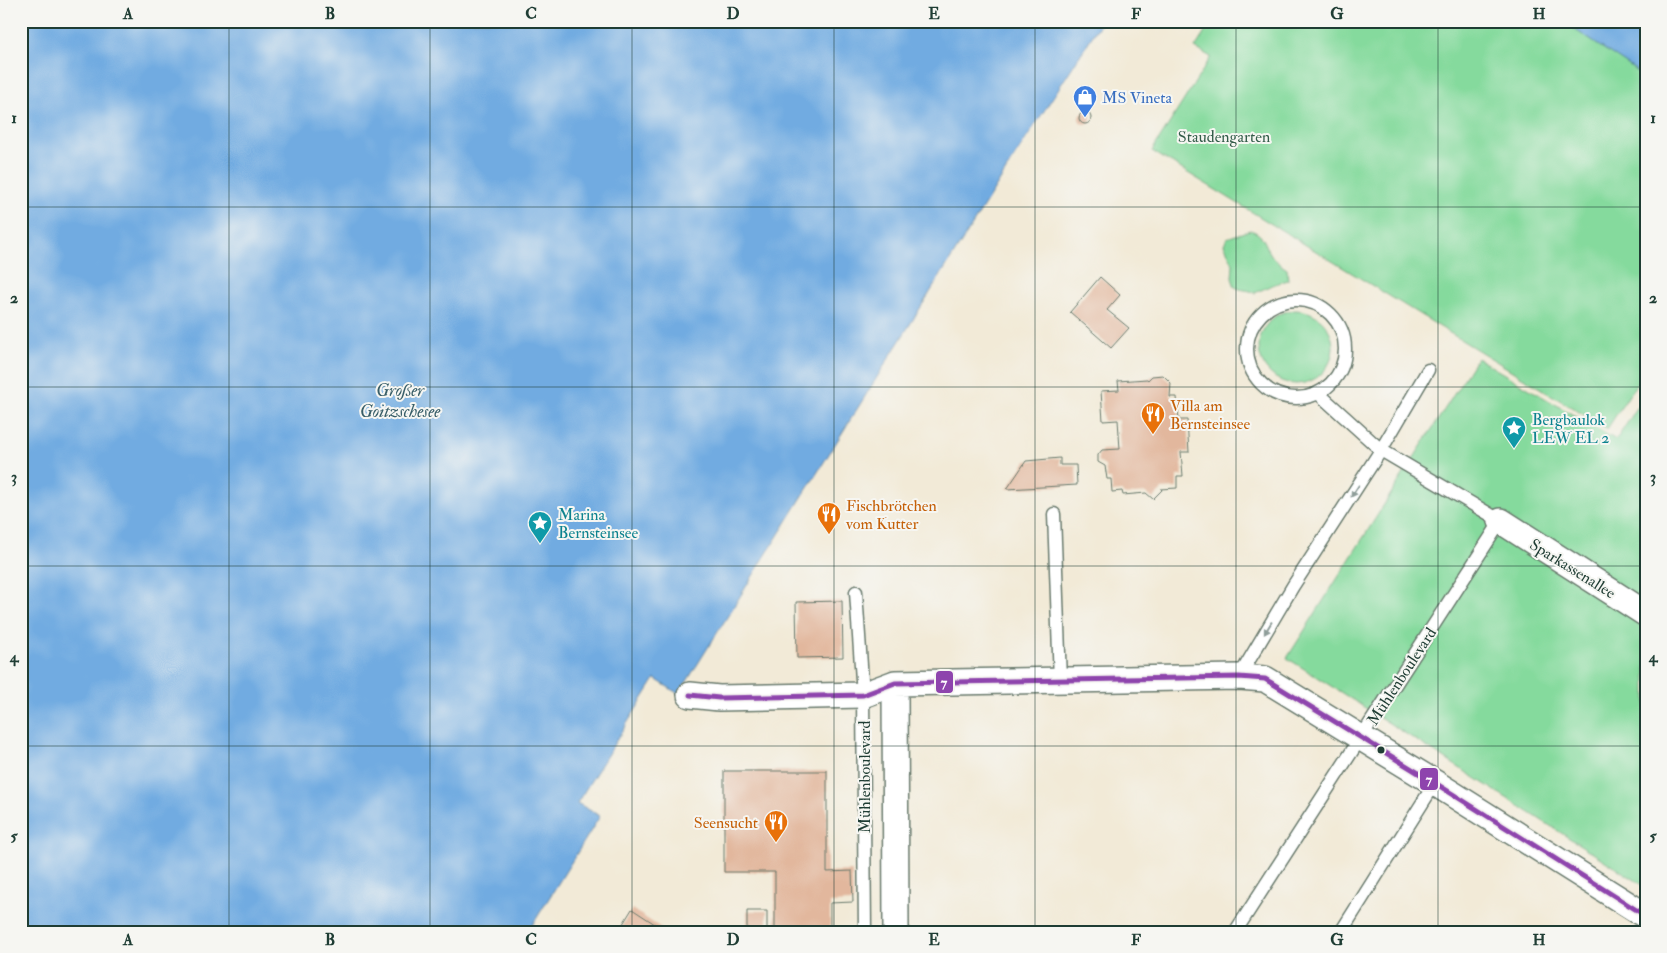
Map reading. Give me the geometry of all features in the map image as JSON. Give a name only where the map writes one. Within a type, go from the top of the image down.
[{"type":"street","name":"Sparkassenallee","points":[[1501,522],[1646,614]]},
{"type":"street","points":[[690,695],[719,698],[863,695],[895,683],[1265,678],[1646,916]]},
{"type":"street","name":"Mühlenboulevard","points":[[895,683],[896,932]]},
{"type":"lane","points":[[1297,300],[1313,303],[1327,311],[1338,323],[1344,338],[1345,354],[1340,370],[1331,383],[1318,393],[1303,398],[1287,397],[1272,392],[1259,382],[1251,368],[1247,352],[1249,336],[1255,321],[1266,310],[1281,302],[1297,300]]},
{"type":"lane","points":[[1239,677],[1293,586],[1381,450],[1428,370]]},
{"type":"lane","points":[[1318,393],[1381,450],[1501,522]]},
{"type":"lane","points":[[1054,514],[1060,681]]},
{"type":"lane","name":"Mühlenboulevard","points":[[1235,932],[1501,522]]},
{"type":"lane","name":"Mühlenboulevard","points":[[856,592],[863,695],[865,932]]},
{"type":"lane","points":[[1340,932],[1435,783]]},
{"type":"green space","name":"Staudengarten","points":[[1212,21],[1562,21],[1646,77],[1646,384],[1639,380],[1607,429],[1152,151],[1211,57],[1195,48]]},
{"type":"green space","points":[[1250,230],[1262,238],[1269,252],[1287,269],[1288,280],[1255,293],[1235,287],[1232,278],[1233,264],[1224,244],[1227,238]]},
{"type":"green space","points":[[1289,310],[1303,310],[1317,316],[1327,326],[1333,340],[1333,354],[1327,368],[1317,378],[1303,384],[1289,384],[1275,378],[1265,368],[1259,354],[1259,340],[1265,326],[1275,316]]},
{"type":"green space","points":[[1477,358],[1616,440],[1646,394],[1646,887],[1287,658]]},
{"type":"water","name":"Großer Goitzschesee","points":[[21,21],[1102,21],[1009,166],[679,694],[655,679],[577,803],[600,816],[528,932],[21,932]]},
{"type":"water","points":[[1562,21],[1646,21],[1646,77]]},
{"type":"pier","points":[[1079,58],[1081,60],[1011,167],[1009,166]]},
{"type":"building","name":"MS Vineta","points":[[1083,112],[1087,112],[1091,118],[1087,124],[1083,124],[1079,120],[1079,116]]},
{"type":"building","points":[[1100,277],[1120,295],[1107,310],[1129,328],[1111,348],[1070,312]]},
{"type":"building","name":"Villa am Bernsteinsee","points":[[1163,375],[1171,383],[1170,397],[1177,397],[1179,420],[1187,420],[1189,452],[1181,452],[1183,476],[1177,476],[1177,488],[1161,489],[1153,499],[1146,493],[1123,495],[1122,491],[1112,492],[1111,479],[1107,479],[1105,466],[1098,462],[1098,455],[1102,450],[1120,449],[1118,420],[1103,421],[1101,391],[1119,390],[1118,381],[1148,380],[1152,376]]},
{"type":"building","points":[[1060,458],[1060,465],[1076,465],[1077,485],[1007,489],[1026,461]]},
{"type":"building","points":[[842,601],[843,657],[797,658],[796,602]]},
{"type":"building","name":"Seensucht","points":[[724,771],[827,771],[827,872],[852,871],[853,902],[830,903],[830,932],[775,932],[775,872],[724,872]]},
{"type":"building","points":[[632,909],[667,932],[618,932]]},
{"type":"building","points":[[747,911],[767,911],[767,932],[747,932]]},
{"type":"transit line","name":"7","points":[[690,695],[719,698],[863,695],[895,683],[1239,677],[1265,679],[1646,916]]},
{"type":"place","name":"MS Vineta","points":[[1085,118]]},
{"type":"place","name":"Villa am Bernsteinsee","points":[[1153,435]]},
{"type":"place","name":"Bergbaulok LEW EL 2","points":[[1514,449]]},
{"type":"place","name":"Fischbrötchen vom Kutter","points":[[829,535]]},
{"type":"place","name":"Marina Bernsteinsee","points":[[540,544]]},
{"type":"place","name":"Seensucht","points":[[776,843]]}]
